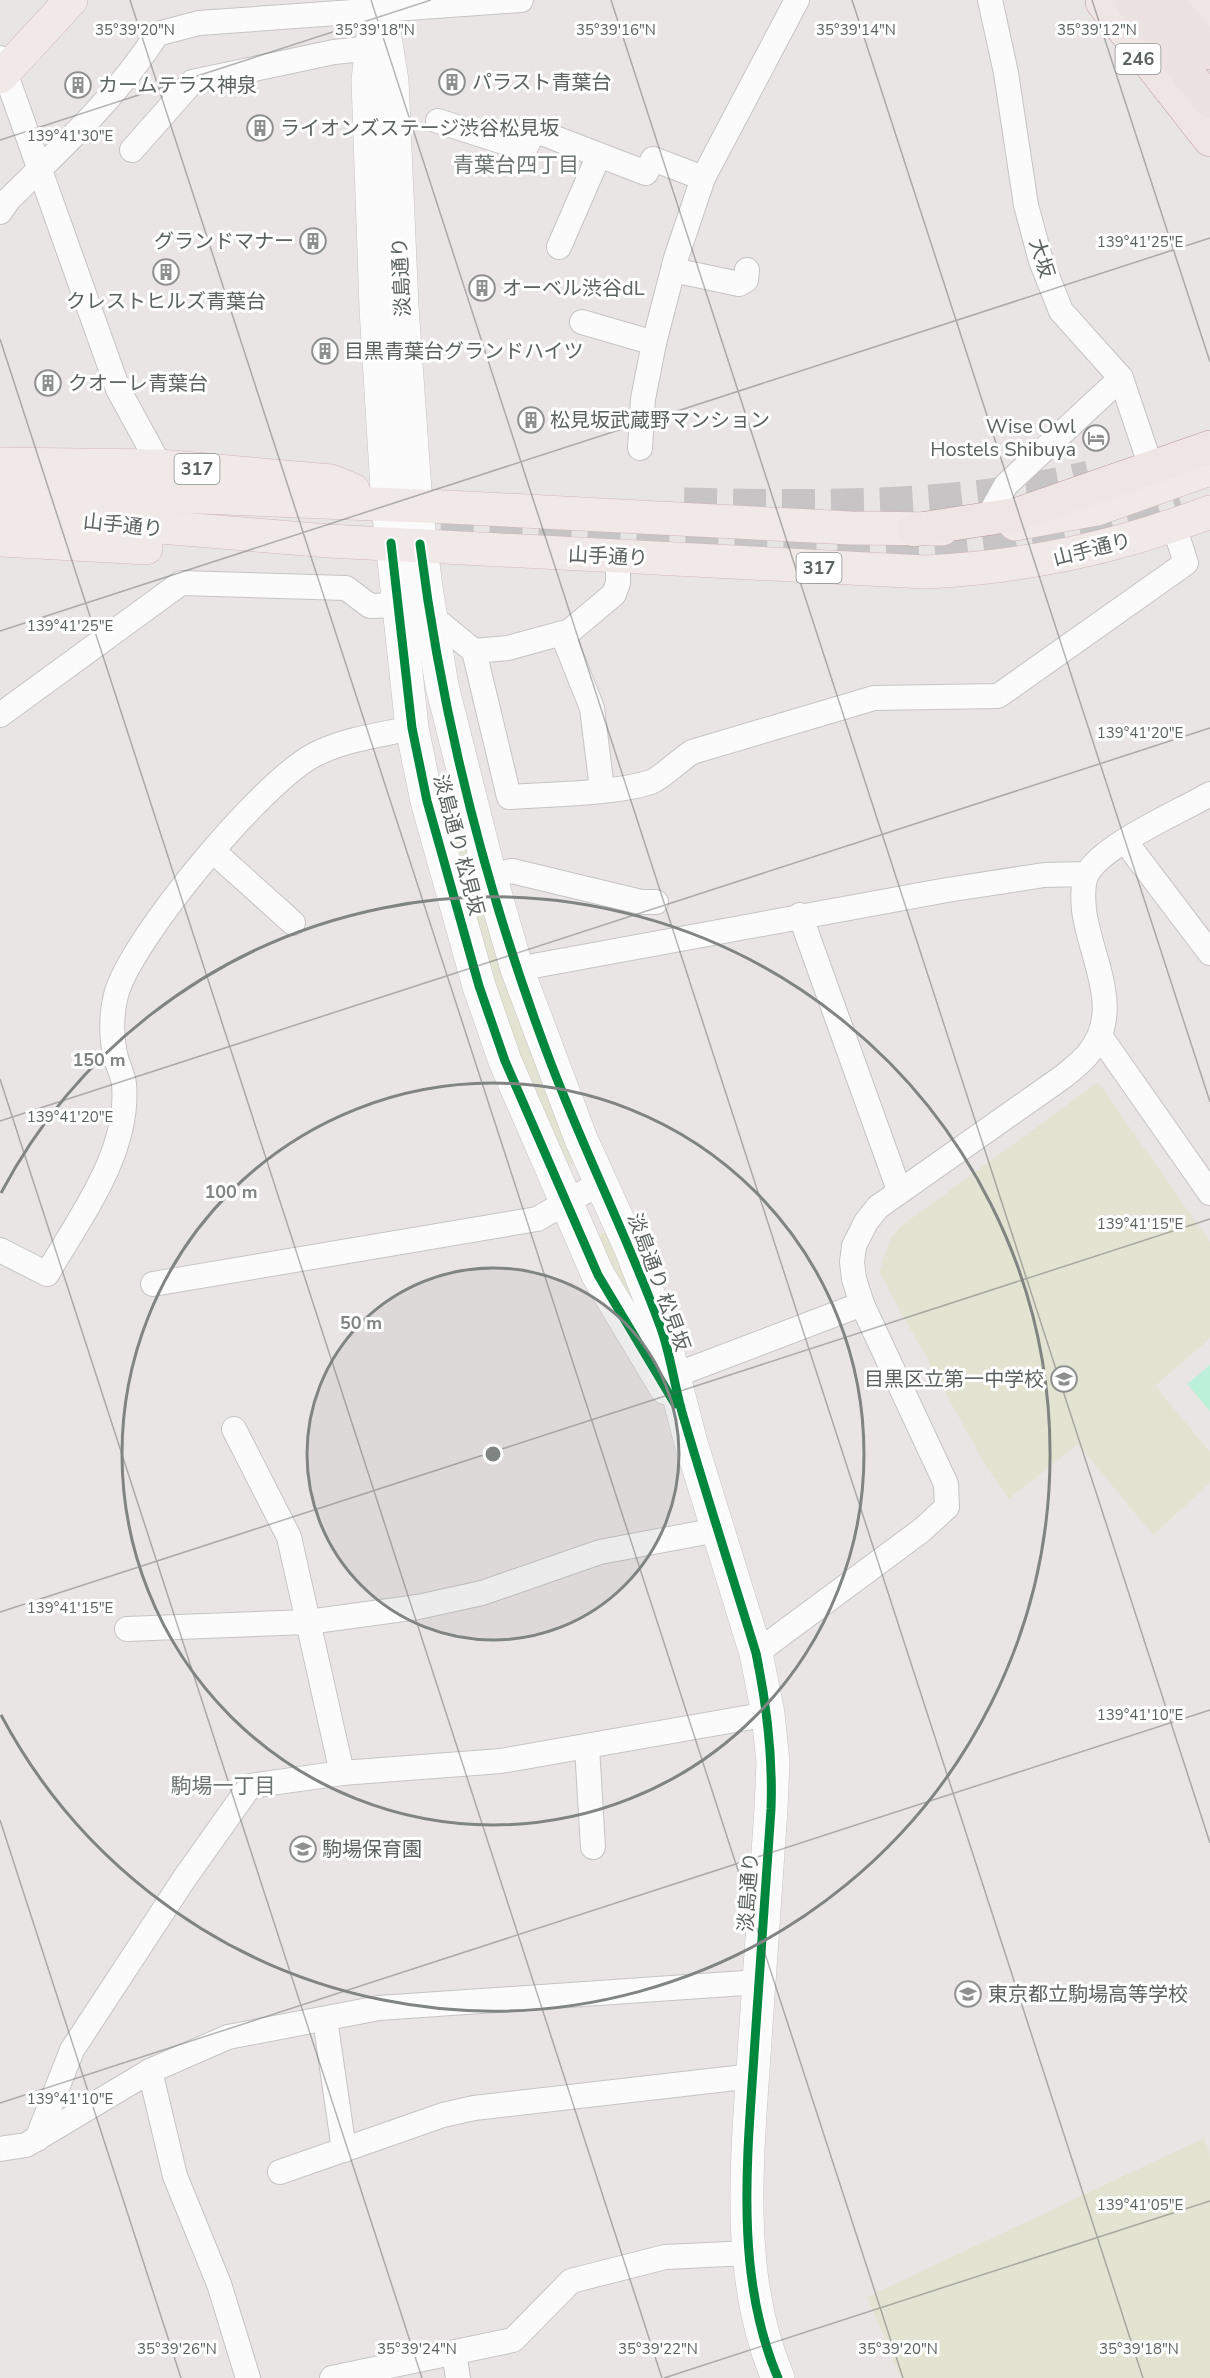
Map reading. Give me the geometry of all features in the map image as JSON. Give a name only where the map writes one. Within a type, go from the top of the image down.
[{"type":"highway","points":[[1167,0],[1210,53]]},
{"type":"highway","points":[[1190,0],[1210,27]]},
{"type":"highway","points":[[1200,0],[1210,16]]},
{"type":"highway","points":[[1105,1],[1198,104]]},
{"type":"highway","name":"246","points":[[1105,1],[1198,104],[1210,140]]},
{"type":"highway","points":[[914,530],[986,521],[1155,479],[1210,447]]},
{"type":"main road","points":[[2,69],[71,0]]},
{"type":"main road","name":"淡島通り","points":[[379,5],[368,80],[375,297],[406,544]]},
{"type":"main road","name":"淡島通り","points":[[379,5],[392,81],[402,308],[402,505]]},
{"type":"main road","name":"317","points":[[0,464],[160,466],[331,481],[402,505]]},
{"type":"main road","name":"山手通り","points":[[0,489],[402,505],[914,530],[1040,521],[1097,508],[1155,479],[1210,469]]},
{"type":"main road","name":"山手通り","points":[[0,514],[329,541],[882,571],[968,570],[1053,559],[1174,526],[1210,512]]},
{"type":"main road","name":"317","points":[[0,540],[266,554],[329,541]]},
{"type":"main road","name":"淡島通り 松見坂","points":[[406,544],[398,605],[412,728],[427,801],[479,986],[505,1061],[598,1275],[683,1417]]},
{"type":"main road","name":"淡島通り 松見坂","points":[[406,544],[430,615],[442,686],[490,876],[517,969],[547,1054],[600,1183],[631,1249],[661,1327],[683,1417]]},
{"type":"main road","name":"淡島通り","points":[[683,1417],[756,1653],[768,1714],[773,1762],[747,2200],[753,2300],[778,2378]]},
{"type":"street","points":[[0,212],[40,168],[98,112],[142,58],[157,34],[199,23],[379,5],[520,0]]},
{"type":"street","points":[[640,448],[643,399],[654,343],[672,270],[703,177],[796,0]]},
{"type":"street","name":"大坂","points":[[990,0],[1006,73],[1026,205],[1041,261],[1061,311],[1121,378],[1155,479]]},
{"type":"street","points":[[132,150],[192,82],[334,52],[372,48]]},
{"type":"street","points":[[2,69],[40,168],[118,389],[160,466]]},
{"type":"street","points":[[438,122],[525,149],[534,130],[646,173],[653,159],[703,177]]},
{"type":"street","points":[[559,247],[599,155]]},
{"type":"street","points":[[672,270],[738,284],[746,280],[747,270]]},
{"type":"street","points":[[582,322],[654,343]]},
{"type":"street","points":[[986,521],[1006,486],[1121,378]]},
{"type":"street","points":[[430,615],[474,651],[509,797],[602,789],[653,781],[675,762],[692,752],[874,698],[998,696],[1186,563],[1174,526]]},
{"type":"street","points":[[474,651],[508,648],[570,631],[614,594],[618,583],[618,557]]},
{"type":"street","points":[[0,715],[181,583],[346,588],[370,606],[398,605]]},
{"type":"street","points":[[562,633],[592,708],[602,789]]},
{"type":"street","points":[[0,1250],[47,1274],[110,1166],[120,1130],[124,1083],[115,1054],[112,1024],[115,997],[123,974],[185,883],[288,772],[315,754],[341,743],[412,728]]},
{"type":"street","points":[[756,1653],[922,1530],[947,1507],[946,1484],[862,1304],[852,1262],[854,1246],[866,1222],[878,1207],[899,1190],[1064,1076],[1088,1055],[1100,1036],[1106,1005],[1100,971],[1086,924],[1083,898],[1087,874],[1104,855],[1125,841],[1210,794]]},
{"type":"street","points":[[1125,841],[1210,953]]},
{"type":"street","points":[[213,851],[293,923]]},
{"type":"street","points":[[490,876],[512,872],[641,902],[656,902]]},
{"type":"street","points":[[517,969],[800,915],[1044,875],[1087,874]]},
{"type":"street","points":[[800,915],[899,1190]]},
{"type":"street","points":[[1100,1036],[1210,1193]]},
{"type":"street","points":[[153,1284],[537,1219],[600,1183]]},
{"type":"street","points":[[673,1376],[862,1304]]},
{"type":"street","points":[[234,1429],[289,1537],[342,1773]]},
{"type":"street","points":[[127,1629],[308,1622],[418,1607],[482,1593],[600,1552],[717,1530]]},
{"type":"street","points":[[37,2139],[72,2050],[237,1801],[250,1786],[342,1773],[501,1761],[768,1714]]},
{"type":"street","points":[[587,1747],[594,1847]]},
{"type":"street","points":[[0,2149],[26,2145],[150,2071],[228,2037],[379,2008],[759,1982]]},
{"type":"street","points":[[325,2019],[344,2150]]},
{"type":"street","points":[[150,2071],[175,2176],[219,2284],[248,2378]]},
{"type":"street","points":[[280,2172],[443,2115],[474,2108],[753,2076]]},
{"type":"street","points":[[332,2378],[513,2340],[571,2281],[665,2258],[749,2253]]},
{"type":"street","points":[[454,2353],[458,2378]]},
{"type":"shaded area","points":[[452,822],[463,828],[578,1162],[560,1168],[503,1022],[447,825]]},
{"type":"shaded area","points":[[1098,1082],[1210,1242],[1210,1338],[1155,1386],[1210,1452],[1210,1483],[1153,1535],[1078,1444],[1009,1499],[984,1463],[879,1272],[890,1239],[901,1226]]},
{"type":"shaded area","points":[[612,1229],[634,1294],[626,1297],[594,1237]]},
{"type":"shaded area","points":[[1210,1365],[1210,1411],[1187,1384]]},
{"type":"shaded area","points":[[1204,2138],[1210,2154],[1210,2378],[901,2378],[867,2297]]},
{"type":"tunnel","points":[[684,504],[786,506],[888,504],[989,495],[1089,477]]},
{"type":"tunnel","points":[[837,553],[924,553],[1011,545],[1098,529],[1182,507]]},
{"type":"tunnel","points":[[441,522],[684,538],[830,540]]},
{"type":"cycle path","points":[[391,543],[412,728],[427,801],[479,986],[505,1061],[598,1275],[675,1404]]},
{"type":"cycle path","points":[[420,544],[429,609],[454,738],[486,866],[547,1053],[663,1334],[684,1419],[756,1653],[760,1673],[770,1750],[771,1809],[749,2125],[747,2212],[754,2297],[764,2338],[778,2378]]},
{"type":"place","name":"パラスト青葉台","points":[[452,82]]},
{"type":"place","name":"カームテラス神泉","points":[[78,85]]},
{"type":"place","name":"ライオンズステージ渋谷松見坂","points":[[260,128]]},
{"type":"place","name":"グランドマナー","points":[[313,241]]},
{"type":"place","name":"クレストヒルズ青葉台","points":[[166,272]]},
{"type":"place","name":"オーベル渋谷dL","points":[[482,288]]},
{"type":"place","name":"目黒青葉台グランドハイツ","points":[[325,351]]},
{"type":"place","name":"クオーレ青葉台","points":[[48,383]]},
{"type":"place","name":"松見坂武蔵野マンション","points":[[531,420]]},
{"type":"place","name":"Wise Owl Hostels Shibuya","points":[[1096,438]]},
{"type":"place","name":"目黒区立第一中学校","points":[[1064,1379]]},
{"type":"place","name":"駒場保育園","points":[[303,1849]]},
{"type":"place","name":"東京都立駒場高等学校","points":[[968,1994]]},
{"type":"district","name":"青葉台四丁目","points":[[516,165]]},
{"type":"district","name":"駒場一丁目","points":[[223,1786]]}]
